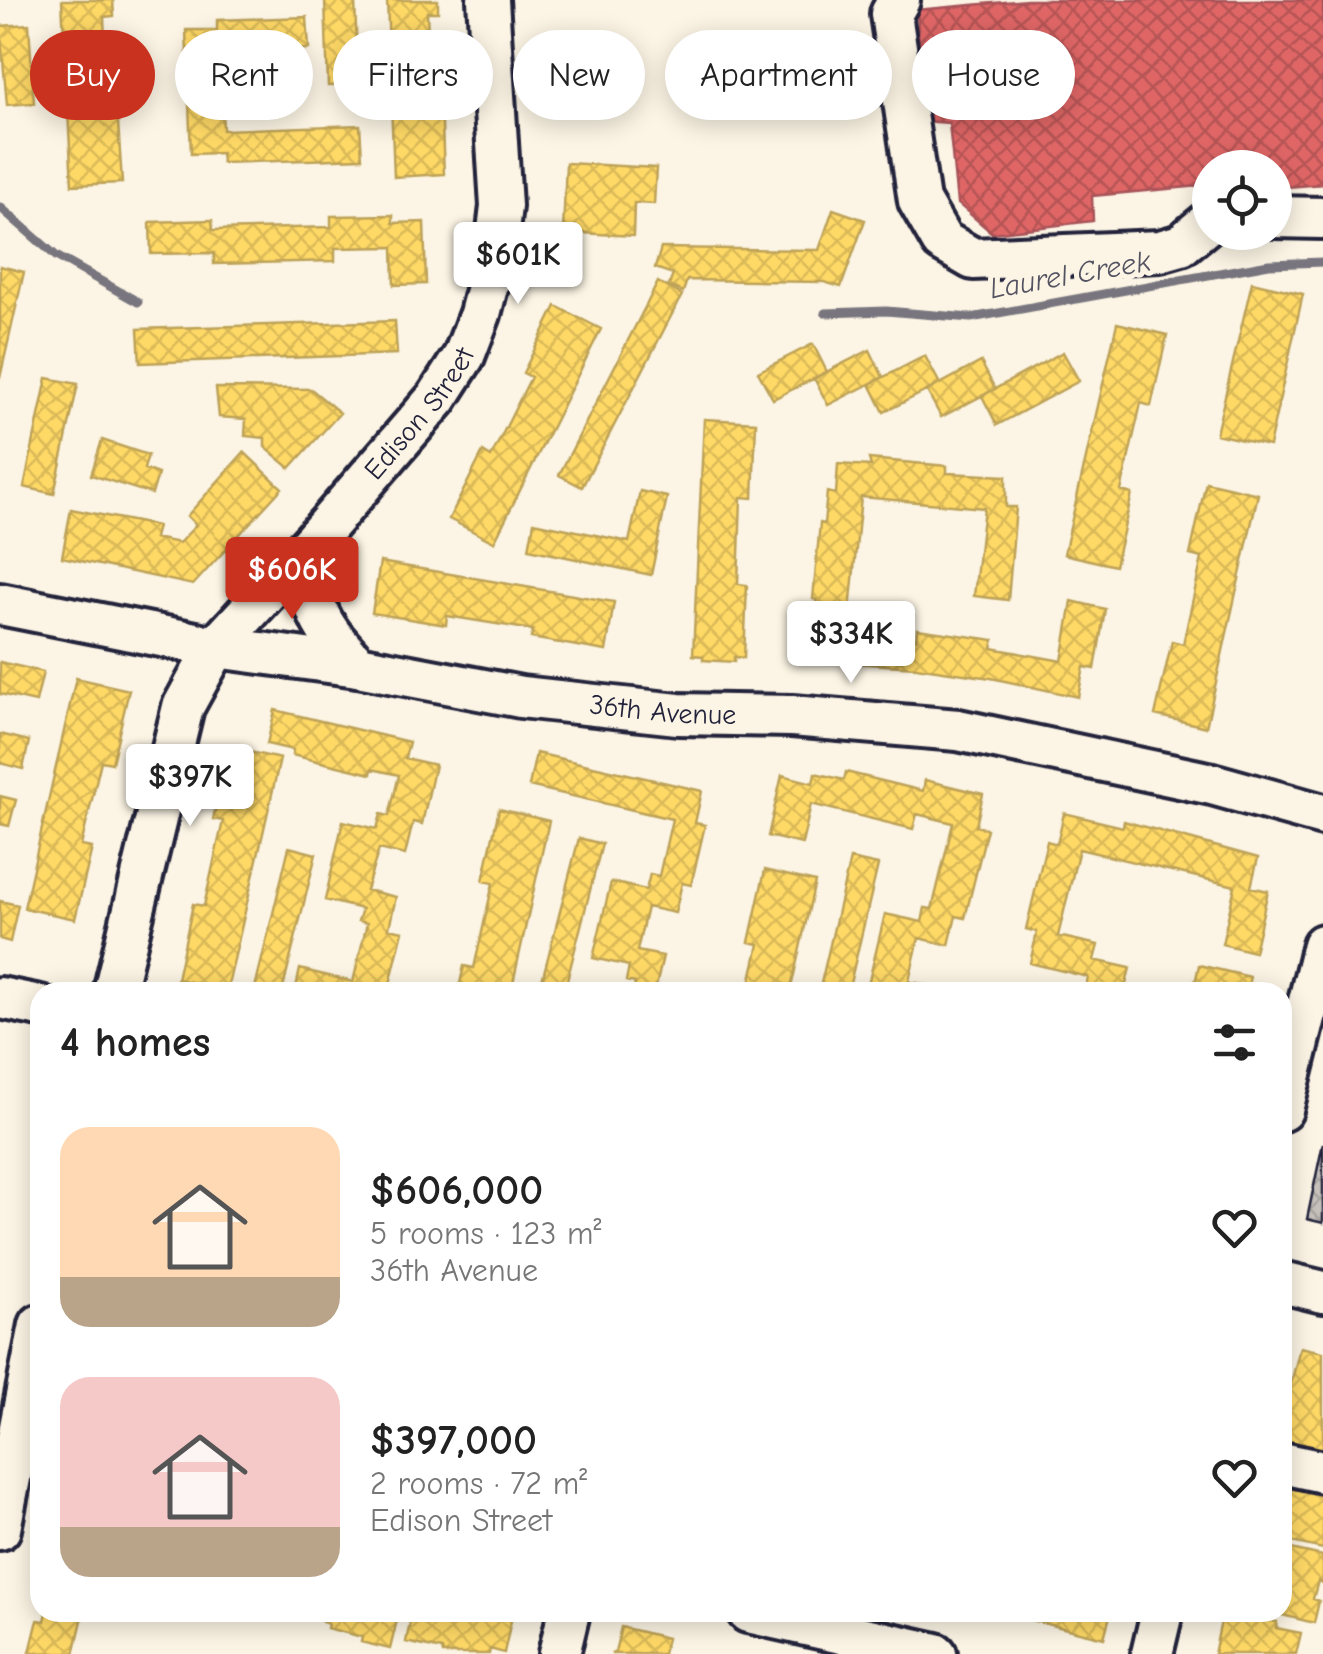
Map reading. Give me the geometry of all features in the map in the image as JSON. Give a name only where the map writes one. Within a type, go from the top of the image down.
[{"type":"street","name":"Edison Street","points":[[116,982],[183,707],[216,646],[437,398],[464,356],[480,314],[495,256],[500,206],[488,0]]},
{"type":"street","points":[[899,0],[892,14],[919,201],[942,242],[974,259],[1160,250],[1181,245],[1192,236]]},
{"type":"street","points":[[1292,217],[1323,218]]},
{"type":"street","points":[[316,538],[310,582],[316,613],[331,638],[358,666]]},
{"type":"street","name":"36th Avenue","points":[[0,604],[216,646],[358,666],[521,697],[678,714],[792,716],[958,730],[1212,784],[1323,815]]},
{"type":"street","points":[[1292,1070],[1323,945]]},
{"type":"street","points":[[0,998],[30,1004]]},
{"type":"street","points":[[1292,1284],[1323,1292]]},
{"type":"street","points":[[0,1529],[28,1448]]},
{"type":"street","points":[[1292,1465],[1323,1472]]},
{"type":"street","points":[[559,1654],[567,1622]]},
{"type":"street","points":[[834,1622],[869,1626],[936,1654]]},
{"type":"street","points":[[1152,1654],[1160,1622]]},
{"type":"building: Homes","points":[[62,0],[113,0],[114,16],[104,17],[105,30],[64,30]]},
{"type":"building: Homes","points":[[325,0],[355,0],[356,30],[333,30],[333,86],[328,86]]},
{"type":"building: Homes","points":[[387,0],[438,0],[438,12],[427,12],[428,30],[388,30]]},
{"type":"building: Homes","points":[[307,17],[308,30],[217,30],[217,20]]},
{"type":"building: Homes","points":[[29,24],[30,103],[7,105],[0,26]]},
{"type":"building: Homes","points":[[68,120],[118,120],[122,183],[72,185]]},
{"type":"building: Homes","points":[[190,120],[223,120],[223,130],[360,125],[362,158],[222,163],[221,153],[191,154]]},
{"type":"building: Homes","points":[[392,120],[442,120],[444,174],[394,177]]},
{"type":"building: Homes","points":[[566,163],[656,168],[654,204],[634,203],[633,236],[563,232]]},
{"type":"building: Homes","points":[[833,209],[865,220],[841,287],[824,282],[687,280],[683,292],[669,286],[673,274],[655,268],[661,248],[819,250]]},
{"type":"building: Homes","points":[[393,215],[393,223],[424,222],[426,284],[394,285],[393,247],[335,248],[335,261],[214,264],[214,253],[151,254],[150,222],[212,220],[213,230],[331,227],[331,216]]},
{"type":"building: Homes","points":[[0,266],[24,272],[0,378]]},
{"type":"building: Homes","points":[[658,282],[682,295],[582,487],[559,475]]},
{"type":"building: Homes","points":[[1252,282],[1303,294],[1269,446],[1216,434]]},
{"type":"building: Homes","points":[[556,306],[601,329],[494,542],[449,519],[483,452],[491,457],[531,377],[523,373]]},
{"type":"building: Homes","points":[[395,321],[397,354],[140,363],[138,329]]},
{"type":"building: Homes","points":[[1117,323],[1167,335],[1151,406],[1141,403],[1121,491],[1132,494],[1115,566],[1064,554]]},
{"type":"building: Homes","points":[[813,344],[827,372],[773,399],[758,372]]},
{"type":"building: Homes","points":[[870,350],[883,377],[828,405],[814,378]]},
{"type":"building: Homes","points":[[1063,352],[1079,381],[997,425],[982,396]]},
{"type":"building: Homes","points":[[925,356],[940,384],[884,412],[870,384]]},
{"type":"building: Homes","points":[[981,362],[995,389],[941,417],[927,391]]},
{"type":"building: Homes","points":[[47,378],[78,384],[54,494],[24,487]]},
{"type":"building: Homes","points":[[216,388],[311,389],[340,413],[290,468],[265,447],[265,438],[245,436],[246,419],[219,417]]},
{"type":"building: Homes","points":[[704,419],[756,422],[753,498],[741,497],[738,584],[747,585],[744,658],[734,657],[734,662],[703,660],[703,656],[693,655]]},
{"type":"building: Homes","points":[[102,440],[148,455],[144,469],[158,474],[152,494],[91,475]]},
{"type":"building: Homes","points":[[244,452],[282,488],[193,585],[62,557],[71,509],[157,526],[154,538],[179,543],[196,525],[187,516]]},
{"type":"building: Homes","points":[[869,459],[947,466],[947,473],[1006,476],[1006,507],[1016,507],[1008,600],[974,596],[984,508],[861,497],[848,632],[916,639],[917,629],[994,640],[992,648],[1062,661],[1072,601],[1105,609],[1095,669],[1084,667],[1078,697],[916,667],[821,661],[825,632],[814,632],[817,600],[813,599],[827,492],[836,494],[838,464],[871,466]]},
{"type":"building: Homes","points":[[1206,482],[1258,494],[1206,727],[1155,715],[1172,641],[1183,644],[1202,558],[1190,555]]},
{"type":"building: Homes","points":[[640,491],[667,497],[651,575],[529,549],[534,522],[629,542]]},
{"type":"building: Homes","points":[[380,562],[614,602],[606,651],[531,638],[533,630],[447,616],[446,625],[372,613]]},
{"type":"building: Homes","points":[[0,662],[43,672],[36,702],[0,694]]},
{"type":"building: Homes","points":[[76,678],[129,690],[112,763],[101,761],[81,846],[92,848],[75,919],[24,908]]},
{"type":"building: Homes","points":[[275,710],[409,742],[405,758],[435,765],[422,824],[413,822],[405,855],[379,849],[366,890],[396,897],[389,928],[403,931],[390,982],[353,982],[367,923],[358,921],[362,909],[325,900],[343,821],[377,829],[381,814],[389,816],[399,775],[372,769],[371,774],[292,755],[293,750],[267,744]]},
{"type":"building: Homes","points":[[0,734],[29,741],[23,769],[0,763]]},
{"type":"building: Homes","points":[[229,747],[280,759],[229,982],[191,982],[177,979],[193,904],[204,906],[223,821],[213,819]]},
{"type":"building: Homes","points":[[536,753],[702,791],[695,823],[705,825],[691,885],[682,883],[675,913],[647,907],[637,951],[663,956],[657,982],[626,981],[629,966],[593,958],[611,882],[646,890],[650,874],[659,876],[672,819],[529,786]]},
{"type":"building: Homes","points":[[846,772],[923,791],[925,780],[983,794],[976,826],[987,829],[965,918],[956,916],[949,945],[919,938],[909,981],[913,982],[869,982],[885,914],[922,922],[925,908],[932,909],[953,823],[917,814],[913,829],[811,804],[802,844],[768,836],[782,775],[813,783],[815,773],[844,780]]},
{"type":"building: Homes","points":[[0,796],[16,800],[9,826],[0,824]]},
{"type":"building: Homes","points":[[499,809],[549,821],[513,982],[460,982],[464,966],[474,968],[493,883],[483,881]]},
{"type":"building: Homes","points":[[1064,813],[1123,827],[1124,821],[1258,858],[1251,887],[1268,891],[1254,952],[1222,944],[1235,886],[1079,849],[1058,936],[1098,945],[1094,960],[1130,968],[1126,982],[1087,982],[1088,977],[1030,963],[1037,932],[1026,929],[1047,841],[1057,844]]},
{"type":"building: Homes","points":[[579,838],[602,844],[567,982],[542,982]]},
{"type":"building: Homes","points":[[289,847],[316,854],[284,982],[256,982]]},
{"type":"building: Homes","points":[[850,859],[878,865],[850,982],[821,982]]},
{"type":"building: Homes","points":[[765,870],[815,882],[792,982],[750,982],[759,944],[749,942]]},
{"type":"building: Homes","points":[[0,901],[18,905],[10,942],[0,939]]},
{"type":"building: Homes","points":[[1199,965],[1250,977],[1249,982],[1195,982]]},
{"type":"building: Homes","points":[[300,969],[353,982],[297,982]]},
{"type":"building: Homes","points":[[1300,1347],[1323,1352],[1323,1446],[1319,1462],[1292,1452],[1292,1380]]},
{"type":"building: Homes","points":[[1292,1475],[1323,1482],[1323,1549],[1292,1542]]},
{"type":"building: Homes","points":[[1292,1549],[1323,1556],[1323,1583],[1318,1581],[1313,1599],[1319,1601],[1314,1623],[1292,1618]]},
{"type":"building: Homes","points":[[38,1622],[82,1622],[74,1654],[30,1652]]},
{"type":"building: Homes","points":[[322,1622],[397,1622],[390,1649],[361,1642],[362,1637],[327,1628],[328,1624]]},
{"type":"building: Homes","points":[[410,1622],[511,1622],[504,1653],[490,1649],[489,1654],[443,1654],[442,1650],[406,1642]]},
{"type":"building: Homes","points":[[1039,1622],[1108,1622],[1104,1638]]},
{"type":"building: Homes","points":[[1221,1622],[1277,1622],[1276,1628],[1301,1633],[1296,1654],[1214,1654]]},
{"type":"building: Homes","points":[[621,1627],[667,1638],[663,1654],[611,1654],[615,1652]]},
{"type":"building: Shops","points":[[1027,0],[1323,0],[1323,184],[1292,187],[1292,150],[1192,150],[1192,187],[1092,196],[1093,221],[992,233],[957,203],[949,123],[923,120],[1075,120],[1075,30],[918,30],[917,10]]},
{"type":"building: Other","points":[[1323,1143],[1323,1223],[1307,1219]]},
{"type":"waterway","name":"Laurel Creek","points":[[0,207],[56,256],[138,302]]},
{"type":"waterway","name":"Laurel Creek","points":[[825,313],[886,311],[971,318],[1269,264],[1323,262]]}]
